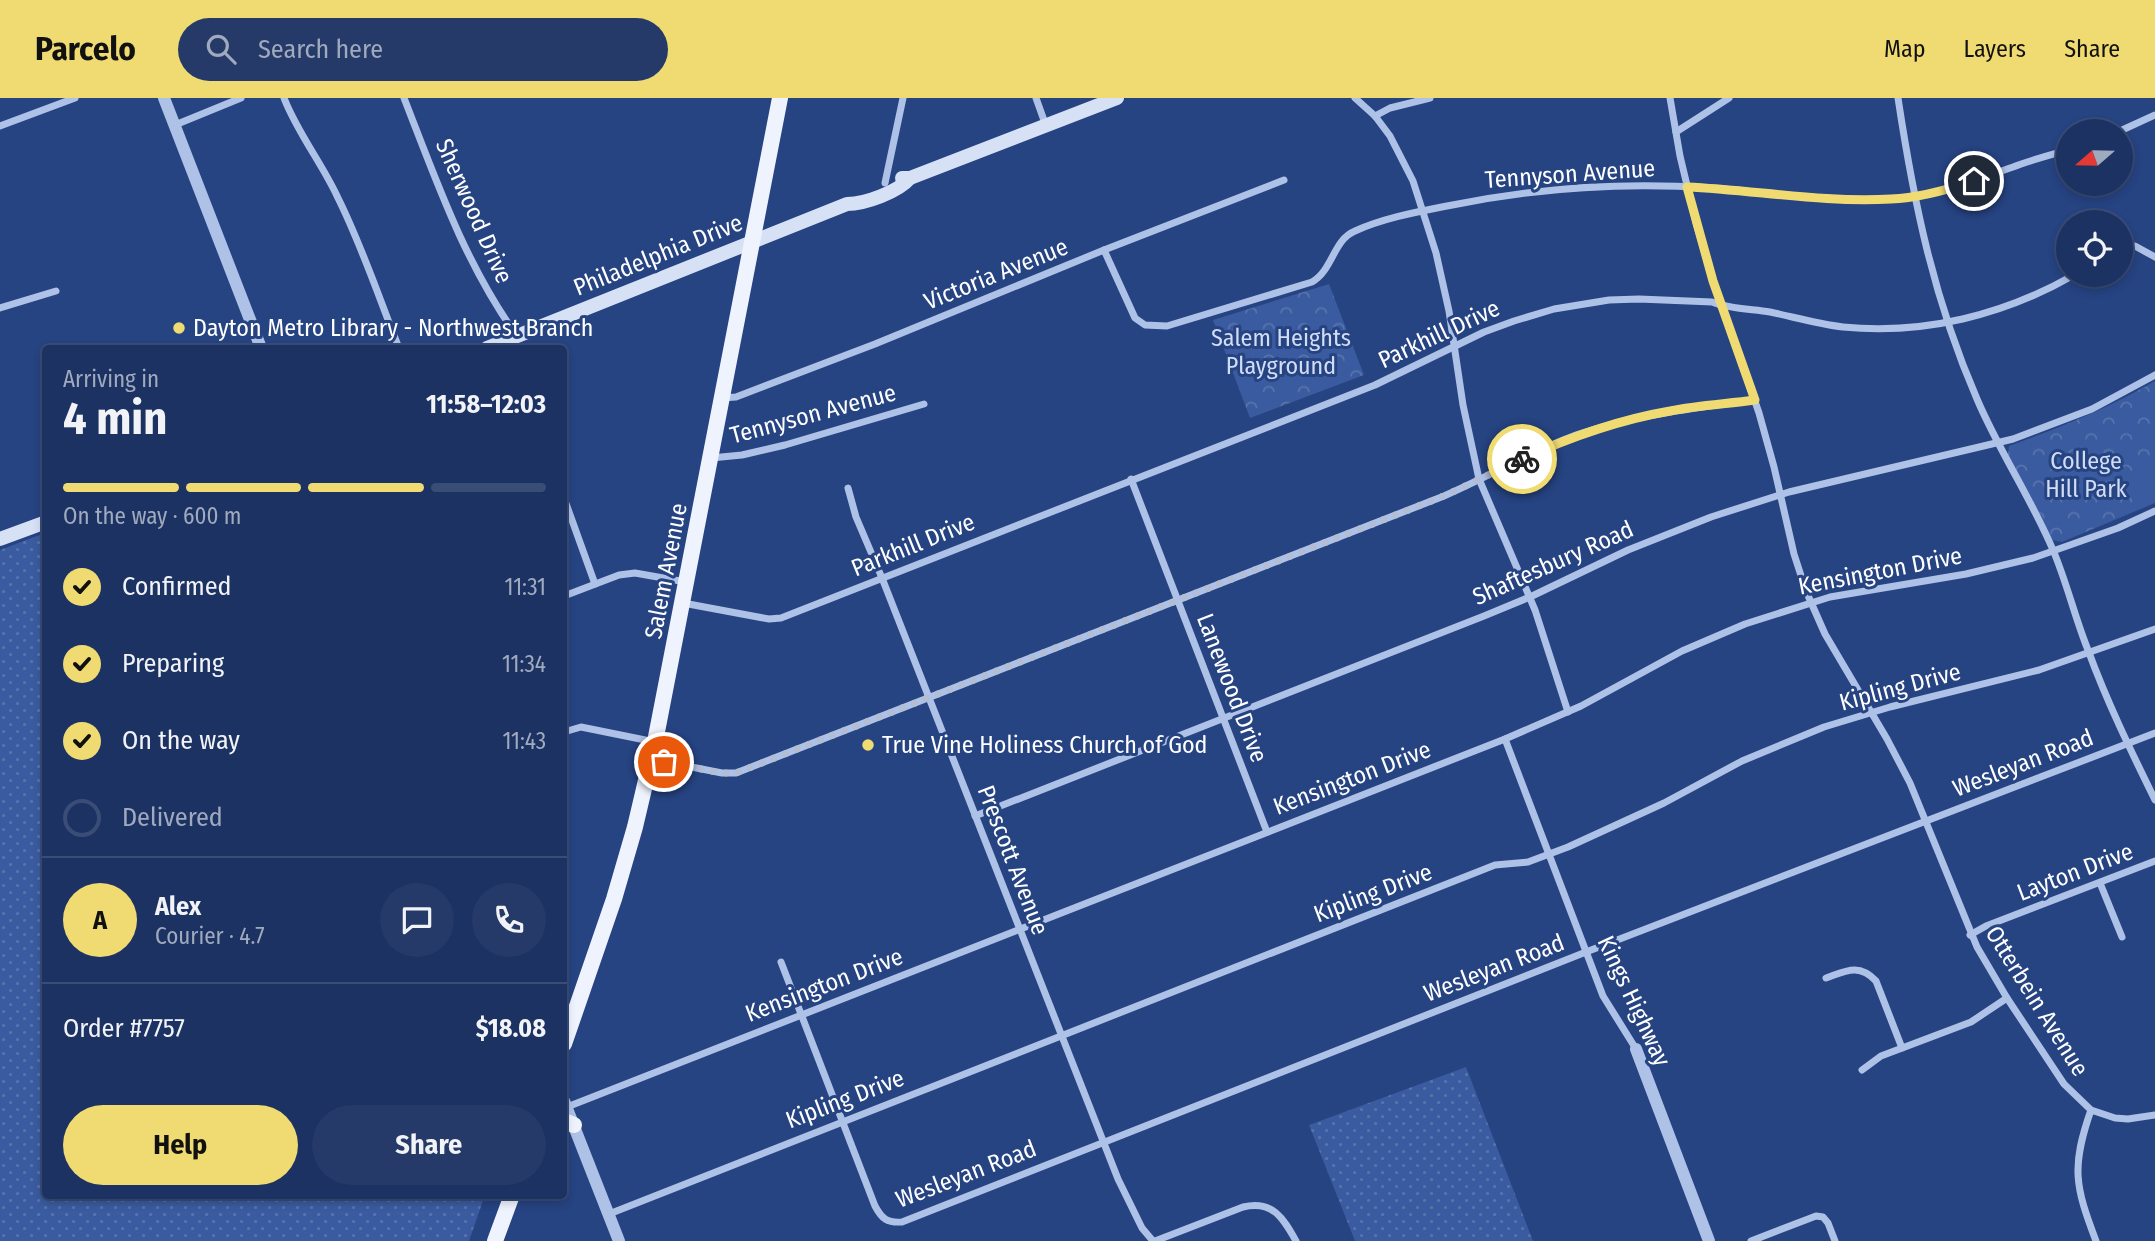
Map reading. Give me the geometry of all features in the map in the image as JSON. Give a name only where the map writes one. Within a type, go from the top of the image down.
[{"type":"main road","name":"Salem Avenue","points":[[567,1027],[614,899],[656,742],[780,98]]},
{"type":"main road","name":"Philadelphia Drive","points":[[847,204],[855,196],[885,183],[899,178],[910,178],[1117,98]]},
{"type":"main road","name":"Philadelphia Drive","points":[[494,345],[847,204],[857,204],[903,186],[910,178]]},
{"type":"main road","points":[[0,539],[42,523]]},
{"type":"main road","points":[[495,1241],[511,1199]]},
{"type":"street","points":[[0,127],[75,98]]},
{"type":"street","points":[[164,98],[260,345]]},
{"type":"street","points":[[175,125],[242,98]]},
{"type":"street","points":[[284,98],[340,201],[398,345]]},
{"type":"street","name":"Sherwood Drive","points":[[404,98],[467,252],[495,305],[517,336]]},
{"type":"street","points":[[885,183],[903,98]]},
{"type":"street","points":[[1036,98],[1046,126]]},
{"type":"street","points":[[1355,98],[1375,116],[1400,152],[1413,181],[1436,253],[1455,347],[1469,439],[1479,479],[1530,597],[1568,712]]},
{"type":"street","points":[[1375,116],[1390,108],[1430,98]]},
{"type":"street","name":"Otterbein Avenue","points":[[1670,98],[1696,223],[1755,400],[1794,554],[1811,603],[1836,656],[1910,783],[1970,935],[2007,998],[2064,1084],[2091,1110],[2115,1118],[2155,1115]]},
{"type":"street","points":[[1676,132],[1730,98]]},
{"type":"street","points":[[1898,98],[1928,262],[1947,322],[1976,398],[2053,551],[2089,654],[2155,800]]},
{"type":"street","points":[[2133,125],[2155,115]]},
{"type":"street","name":"Tennyson Avenue","points":[[1104,250],[1135,318],[1145,325],[1167,326],[1312,282],[1323,274],[1340,243],[1349,234],[1391,219],[1494,197],[1612,186],[1687,187],[1892,199],[1956,187],[2056,154]]},
{"type":"street","name":"Victoria Avenue","points":[[721,398],[736,397],[864,349],[1104,250],[1284,180]]},
{"type":"street","points":[[2133,246],[2155,257]]},
{"type":"street","name":"Parkhill Drive","points":[[682,603],[775,619],[1375,385],[1484,332],[1554,309],[1585,303],[1666,299],[1712,302],[1819,323],[1894,328],[1977,316],[2020,301],[2056,284]]},
{"type":"street","points":[[0,308],[56,291]]},
{"type":"street","name":"Shaftesbury Road","points":[[975,816],[1530,597],[1628,550],[1711,517],[1780,495],[1997,443],[2092,410],[2155,375]]},
{"type":"street","points":[[652,759],[733,774],[1444,496],[1549,446],[1610,424],[1672,410],[1755,400]]},
{"type":"street","name":"Tennyson Avenue","points":[[711,458],[742,455],[785,445],[924,404]]},
{"type":"street","name":"Lanewood Drive","points":[[1131,479],[1267,832]]},
{"type":"street","name":"Prescott Avenue","points":[[848,488],[856,517],[1118,1179],[1137,1218],[1154,1241]]},
{"type":"street","points":[[567,506],[595,584]]},
{"type":"street","name":"Kensington Drive","points":[[567,1113],[802,1015],[1505,739],[1568,712],[1701,642],[1745,624],[1856,592],[1966,574],[2033,558],[2118,528],[2155,511]]},
{"type":"street","points":[[567,595],[619,575],[635,573],[687,582]]},
{"type":"street","name":"Kipling Drive","points":[[609,1214],[1495,865],[1528,862],[1549,855],[1654,808],[1761,751],[1824,727],[1871,712],[1998,682],[2089,654],[2155,629]]},
{"type":"street","points":[[567,731],[581,727],[656,742]]},
{"type":"street","name":"Wesleyan Road","points":[[843,1121],[874,1206],[887,1222],[902,1222],[1587,952],[2155,733]]},
{"type":"street","name":"Kings Highway","points":[[1505,739],[1609,1008],[1636,1049],[1709,1241]]},
{"type":"street","name":"Layton Drive","points":[[1970,935],[1986,926],[2155,862]]},
{"type":"street","points":[[2100,883],[2122,937]]},
{"type":"street","points":[[781,962],[843,1121]]},
{"type":"street","points":[[1826,978],[1853,969],[1865,971],[1872,977],[1876,981],[1902,1048]]},
{"type":"street","points":[[1862,1070],[1874,1060],[1971,1022],[2007,998]]},
{"type":"street","points":[[2091,1110],[2079,1149],[2077,1175],[2082,1205],[2096,1241]]},
{"type":"street","points":[[567,1113],[619,1241]]},
{"type":"street","points":[[1154,1241],[1254,1205],[1269,1208],[1283,1219],[1296,1241]]},
{"type":"street","points":[[1751,1241],[1816,1216],[1823,1217],[1828,1223],[1835,1241]]},
{"type":"green space","name":"Salem Heights Playground","points":[[1329,284],[1364,375],[1250,418],[1213,320]]},
{"type":"green space","name":"College Hill Park","points":[[2155,381],[2155,503],[2062,542],[2052,540],[2008,454],[2009,446],[2084,417]]},
{"type":"green space","points":[[2151,463],[2155,473],[2155,487],[2126,499],[2117,477]]},
{"type":"green space","points":[[42,534],[42,1199],[484,1199],[469,1241],[0,1241],[0,550]]},
{"type":"green space","points":[[1466,1067],[1533,1241],[1355,1241],[1309,1125]]},
{"type":"way so far","points":[[664,762],[722,773],[736,773],[1444,496],[1522,459]]},
{"type":"place","name":"Dayton Metro Library - Northwest Branch","points":[[179,328]]},
{"type":"place","name":"True Vine Holiness Church of God","points":[[868,745]]},
{"type":"route","points":[[1522,459],[1549,446],[1610,424],[1672,410],[1755,400],[1713,281],[1687,187],[1808,197],[1892,199],[1936,193],[1974,181]]}]
